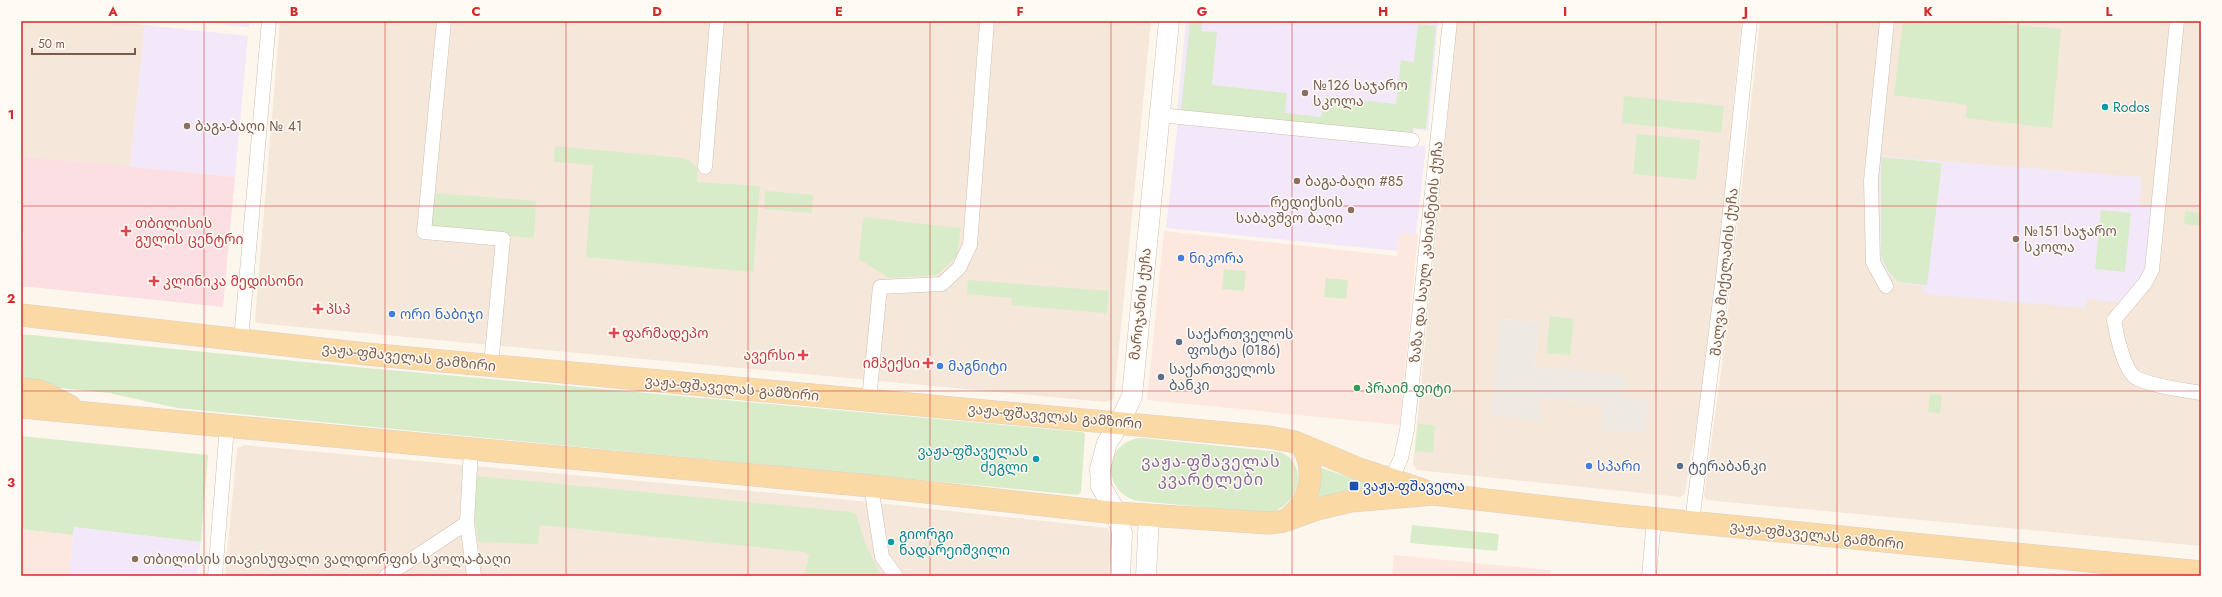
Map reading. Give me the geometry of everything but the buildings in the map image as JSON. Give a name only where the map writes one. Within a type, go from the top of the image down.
[{"type":"main road","name":"ვაჟა-ფშაველას გამზირი","points":[[21,315],[241,340],[491,365],[1120,422],[1269,437],[1302,445],[1336,460],[1434,494]]},
{"type":"main road","points":[[21,328],[48,318]]},
{"type":"main road","points":[[21,389],[40,391],[83,413]]},
{"type":"main road","name":"ვაჟა-ფშაველას გამზირი","points":[[21,407],[871,486],[1149,516],[1261,523],[1286,520],[1317,509],[1351,501],[1434,494],[1654,519],[2201,572]]},
{"type":"main road","points":[[1286,520],[1302,506],[1307,494],[1310,463],[1302,445]]},
{"type":"street","points":[[241,340],[269,21]]},
{"type":"street","points":[[444,21],[424,232],[503,239],[491,365]]},
{"type":"street","points":[[705,167],[717,21]]},
{"type":"street","points":[[869,400],[880,287],[942,284],[958,268],[970,245],[987,21]]},
{"type":"street","name":"მარიჯანის ქუჩა","points":[[1120,576],[1122,533],[1116,513],[1104,494],[1100,477],[1103,451],[1120,422],[1132,396],[1169,21]]},
{"type":"street","name":"ზაზა და საულ კახიანების ქუჩა","points":[[1391,480],[1401,458],[1407,430],[1450,21]]},
{"type":"street","name":"შალვა მიქელაძის ქუჩა","points":[[1692,522],[1724,269],[1750,21]]},
{"type":"street","points":[[1886,286],[1873,262],[1871,180],[1887,21]]},
{"type":"street","points":[[2177,21],[2152,270],[2142,287],[2114,320],[2126,365],[2135,377],[2164,386],[2201,393]]},
{"type":"street","points":[[1159,115],[1412,140]]},
{"type":"street","points":[[215,576],[227,426]]},
{"type":"street","points":[[471,449],[467,523],[474,576]]},
{"type":"street","points":[[871,486],[882,557],[896,576]]},
{"type":"street","points":[[1122,555],[1147,566],[1149,516]]},
{"type":"street","points":[[1649,576],[1654,519]]},
{"type":"street","points":[[386,576],[467,523]]},
{"type":"shaded area","points":[[21,21],[102,21],[145,25],[130,167],[21,156]]},
{"type":"shaded area","points":[[191,21],[249,21],[249,27]]},
{"type":"shaded area","points":[[280,21],[1151,21],[1114,399],[1105,402],[256,323],[255,319]]},
{"type":"shaded area","name":"№126 საჯარო სკოლა","points":[[1186,21],[1438,21],[1428,131],[1414,129],[1413,136],[1177,112]]},
{"type":"shaded area","points":[[1457,21],[1742,21],[1733,105],[1736,108],[1697,436],[1691,452],[1685,494],[1680,497],[1417,470],[1413,464]],"holes":[[[1500,319],[1539,322],[1535,366],[1626,379],[1624,397],[1602,429],[1604,403],[1541,398]]]},
{"type":"shaded area","points":[[1760,21],[2201,21],[2201,546],[1706,500],[1704,495],[1722,364]]},
{"type":"shaded area","name":"ბაგა-ბაღი № 41","points":[[145,25],[248,36],[235,177],[130,167]]},
{"type":"shaded area","name":"ბაგა-ბაღი #85","points":[[1178,121],[1426,146],[1416,234],[1400,233],[1397,251],[1166,228]]},
{"type":"shaded area","name":"თბილისის გულის ცენტრი","points":[[22,156],[235,177],[223,307],[21,286],[24,233],[21,230]]},
{"type":"shaded area","name":"№151 საჯარო სკოლა","points":[[1880,156],[2141,177],[2140,205],[2151,206],[2155,215],[2150,266],[2123,303],[2087,299],[2085,308],[1924,294],[1924,286],[1899,283],[1884,269],[1880,256]]},
{"type":"shaded area","points":[[1164,231],[1397,256],[1400,232],[1418,234],[1400,425],[1147,400]]},
{"type":"shaded area","points":[[1500,319],[1539,322],[1535,366],[1618,374],[1626,379],[1624,397],[1647,399],[1644,433],[1601,429],[1603,403],[1541,398],[1539,420],[1491,415]]},
{"type":"shaded area","points":[[244,445],[850,500],[1108,528],[1112,543],[1108,576],[225,576],[237,448]]},
{"type":"shaded area","name":"თბილისის თავისუფალი ვალდორფის სკოლა-ბაღი","points":[[74,527],[201,542],[197,576],[69,576]]},
{"type":"shaded area","points":[[21,529],[73,535],[69,576],[21,576]]},
{"type":"shaded area","points":[[1394,555],[1550,570],[1550,576],[1392,576]]},
{"type":"green space","points":[[1190,21],[1202,21],[1201,31],[1217,32],[1212,85],[1287,93],[1285,113],[1321,117],[1324,96],[1396,104],[1401,60],[1414,62],[1418,24],[1436,26],[1426,129],[1413,128],[1412,134],[1181,110]]},
{"type":"green space","points":[[1903,21],[1976,21],[2061,29],[2052,128],[1966,118],[1967,105],[1894,95]]},
{"type":"green space","points":[[1624,96],[1724,106],[1721,133],[1622,123]]},
{"type":"green space","points":[[1637,134],[1700,140],[1696,180],[1633,174]]},
{"type":"green space","points":[[555,146],[683,158],[691,162],[697,168],[697,182],[760,186],[753,272],[586,257],[593,165],[554,162]]},
{"type":"green space","points":[[1881,157],[1942,163],[1927,285],[1898,282],[1887,270],[1881,256]]},
{"type":"green space","points":[[765,191],[813,195],[812,213],[764,209]]},
{"type":"green space","points":[[435,193],[536,201],[534,238],[431,229]]},
{"type":"green space","points":[[2101,210],[2131,213],[2125,272],[2095,269]]},
{"type":"green space","points":[[2185,211],[2201,213],[2201,226],[2184,224]]},
{"type":"green space","points":[[863,217],[961,228],[957,256],[937,275],[889,278],[859,259]]},
{"type":"green space","points":[[1224,269],[1246,271],[1244,291],[1222,289]]},
{"type":"green space","points":[[1326,278],[1348,280],[1346,299],[1324,297]]},
{"type":"green space","points":[[968,280],[1109,291],[1107,313],[1011,305],[1012,298],[967,294]]},
{"type":"green space","points":[[1550,316],[1574,319],[1570,355],[1546,353]]},
{"type":"green space","points":[[21,334],[367,368],[1082,432],[1085,434],[1081,492],[1078,495],[177,408],[109,393],[21,384]]},
{"type":"green space","points":[[1930,394],[1942,395],[1940,413],[1928,412]]},
{"type":"green space","points":[[1418,424],[1435,425],[1433,453],[1415,451]]},
{"type":"green space","points":[[21,436],[208,455],[201,542],[74,527],[73,535],[21,529]]},
{"type":"green space","points":[[1143,438],[1280,452],[1290,458],[1296,466],[1298,476],[1297,486],[1293,496],[1286,504],[1277,510],[1265,513],[1138,501],[1125,496],[1117,488],[1112,477],[1111,466],[1114,456],[1120,447],[1130,441]]},
{"type":"green space","points":[[1319,467],[1354,479],[1393,488],[1314,499]]},
{"type":"green space","points":[[476,476],[851,512],[856,514],[867,546],[882,576],[804,576],[809,555],[805,552],[540,525],[538,544],[478,542],[474,507]]},
{"type":"green space","points":[[1412,525],[1499,534],[1497,551],[1410,543]]},
{"type":"place","name":"№126 საჯარო სკოლა","points":[[1305,93]]},
{"type":"place","name":"Rodos","points":[[2105,107]]},
{"type":"place","name":"ბაგა-ბაღი № 41","points":[[187,126]]},
{"type":"place","name":"ბაგა-ბაღი #85","points":[[1297,181]]},
{"type":"place","name":"რედიქსის საბავშვო ბაღი","points":[[1351,210]]},
{"type":"place","name":"თბილისის გულის ცენტრი","points":[[126,231]]},
{"type":"place","name":"№151 საჯარო სკოლა","points":[[2016,239]]},
{"type":"place","name":"ნიკორა","points":[[1181,258]]},
{"type":"place","name":"კლინიკა მედისონი","points":[[154,281]]},
{"type":"place","name":"პსპ","points":[[318,309]]},
{"type":"place","name":"ორი ნაბიჯი","points":[[392,314]]},
{"type":"place","name":"ფარმადეპო","points":[[614,333]]},
{"type":"place","name":"საქართველოს ფოსტა (0186)","points":[[1179,342]]},
{"type":"place","name":"ავერსი","points":[[803,355]]},
{"type":"place","name":"იმპექსი","points":[[928,363]]},
{"type":"place","name":"მაგნიტი","points":[[940,366]]},
{"type":"place","name":"საქართველოს ბანკი","points":[[1161,377]]},
{"type":"place","name":"პრაიმ ფიტი","points":[[1357,388]]},
{"type":"place","name":"ვაჟა-ფშაველას ძეგლი","points":[[1036,459]]},
{"type":"place","name":"სპარი","points":[[1589,466]]},
{"type":"place","name":"ტერაბანკი","points":[[1680,466]]},
{"type":"place","name":"ვაჟა-ფშაველა","points":[[1354,486]]},
{"type":"place","name":"გიორგი ნადარეიშვილი","points":[[891,542]]},
{"type":"place","name":"თბილისის თავისუფალი ვალდორფის სკოლა-ბაღი","points":[[135,559]]},
{"type":"district","name":"ვაჟა-ფშაველას კვარტლები","points":[[1211,470]]}]
